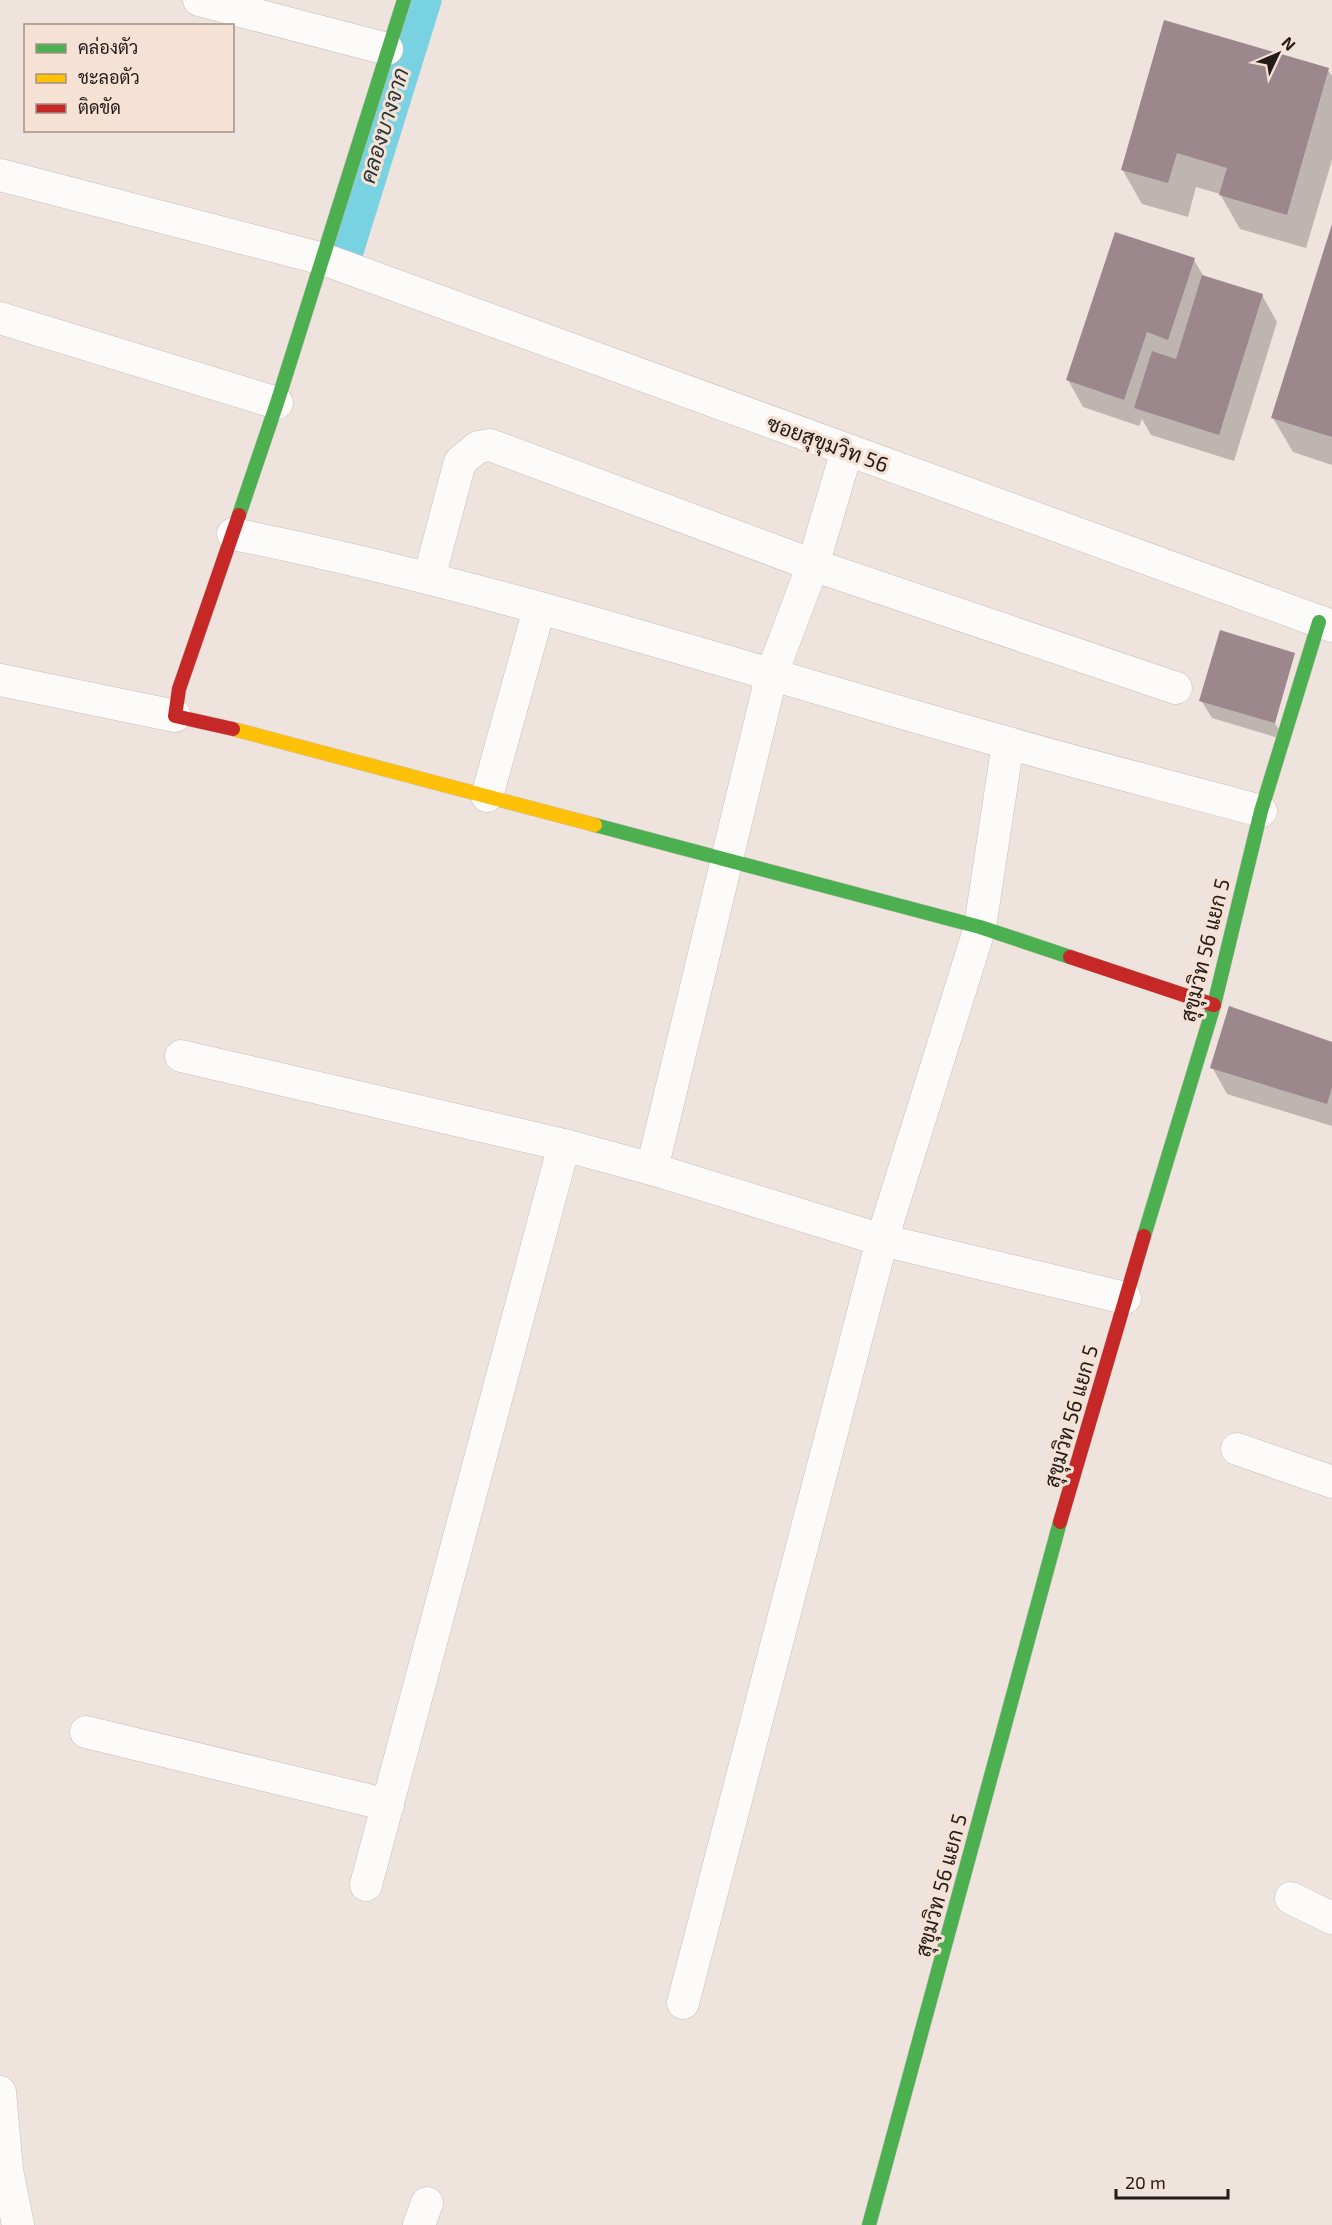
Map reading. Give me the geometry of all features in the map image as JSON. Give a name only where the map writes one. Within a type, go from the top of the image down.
[{"type":"street","points":[[198,0],[387,49]]},
{"type":"street","points":[[175,716],[179,689],[277,403],[404,0]]},
{"type":"street","name":"ซอยสุขุมวิท 56","points":[[0,175],[323,260],[1326,624]]},
{"type":"street","points":[[0,318],[277,403]]},
{"type":"street","points":[[429,578],[460,462],[478,447],[490,445],[813,565],[1176,688]]},
{"type":"street","points":[[652,1169],[772,673],[813,565],[847,450]]},
{"type":"street","points":[[232,534],[429,578],[772,673],[1008,743],[1261,811]]},
{"type":"street","points":[[487,796],[539,609]]},
{"type":"street","name":"สุขุมวิท 56 แยก 5","points":[[869,2225],[1039,1598],[1125,1298],[1214,1005],[1261,811],[1326,624]]},
{"type":"street","points":[[0,680],[210,723],[980,927],[1214,1005]]},
{"type":"street","points":[[683,2003],[882,1240],[980,927],[1008,743]]},
{"type":"street","points":[[181,1056],[564,1145],[652,1169],[882,1240],[1125,1298]]},
{"type":"street","points":[[366,1886],[564,1145]]},
{"type":"street","points":[[1237,1449],[1332,1482]]},
{"type":"street","points":[[86,1732],[388,1805]]},
{"type":"street","points":[[1291,1898],[1332,1918]]},
{"type":"street","points":[[0,2092],[7,2170],[18,2225]]},
{"type":"building","points":[[1164,20],[1329,68],[1287,215],[1219,195],[1227,168],[1177,153],[1168,183],[1121,170]]},
{"type":"building","points":[[1332,224],[1332,437],[1271,418]]},
{"type":"building","points":[[1115,232],[1195,258],[1168,340],[1147,332],[1124,400],[1066,380]]},
{"type":"building","points":[[1202,275],[1263,294],[1219,435],[1134,408],[1152,351],[1176,359]]},
{"type":"building","points":[[1220,630],[1295,653],[1275,723],[1199,701]]},
{"type":"building","points":[[1229,1006],[1332,1042],[1332,1087],[1327,1104],[1210,1068]]},
{"type":"waterway","name":"คลองบางจาก","points":[[344,251],[422,0]]},
{"type":"traffic: fast","points":[[239,515],[277,403],[404,0]]},
{"type":"traffic: fast","points":[[1144,1236],[1214,1005],[1261,811],[1319,622]]},
{"type":"traffic: fast","points":[[595,825],[980,927],[1070,957]]},
{"type":"traffic: fast","points":[[869,2225],[1060,1522]]},
{"type":"traffic: slow","points":[[233,729],[595,825]]},
{"type":"traffic: jam","points":[[233,729],[175,716],[179,689],[239,515]]},
{"type":"traffic: jam","points":[[1070,957],[1214,1005]]},
{"type":"traffic: jam","points":[[1060,1522],[1144,1236]]}]
